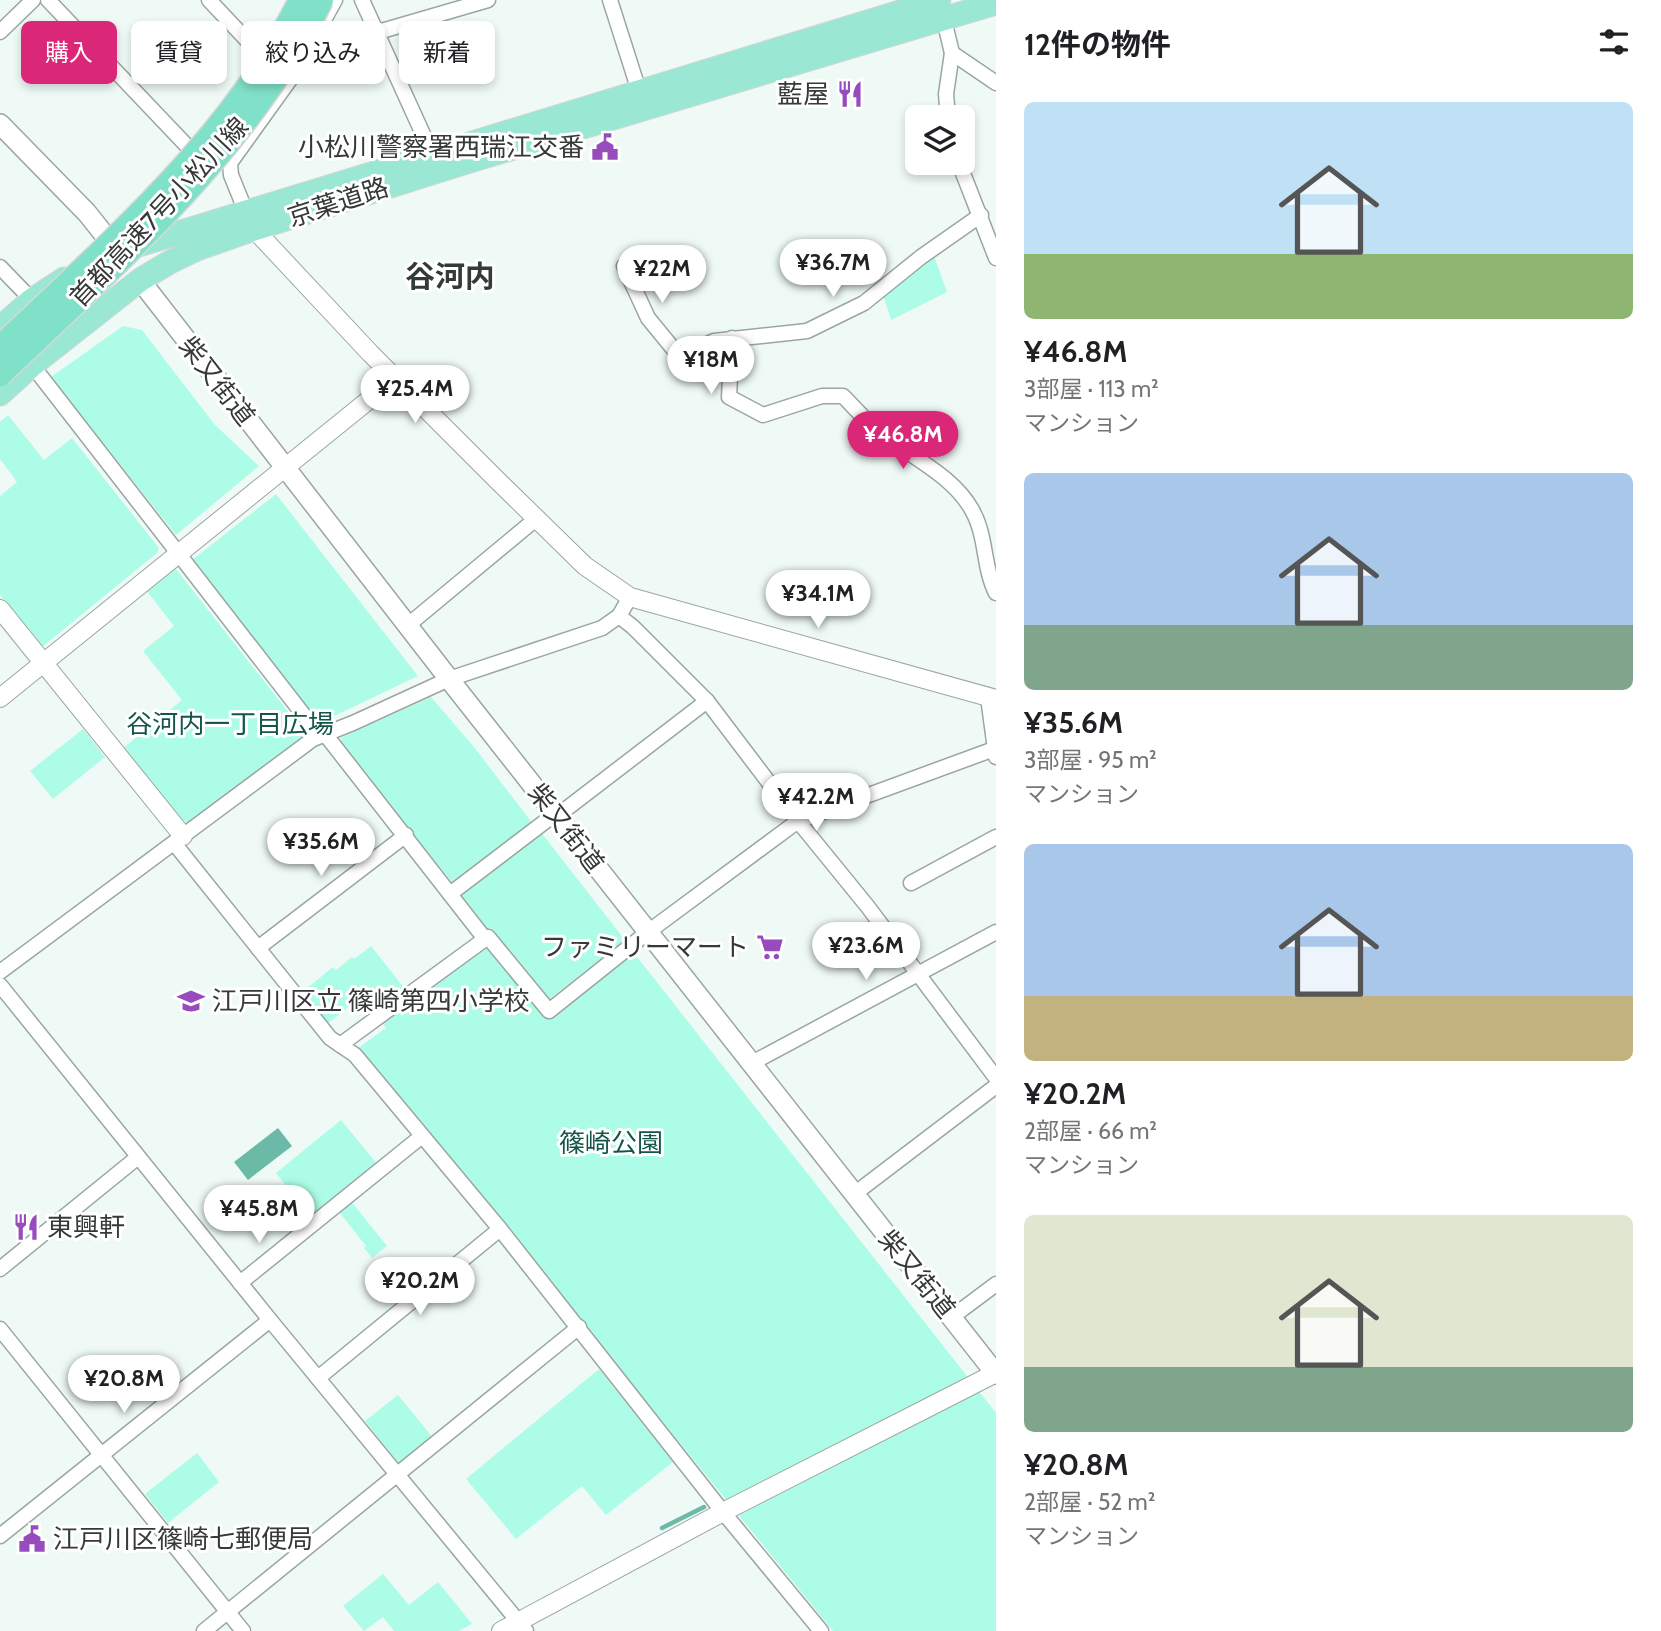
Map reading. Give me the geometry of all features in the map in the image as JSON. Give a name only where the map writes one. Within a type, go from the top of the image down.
[{"type":"highway","name":"首都高速7号小松川線","points":[[0,348],[132,220],[207,141],[266,62],[301,0]]},
{"type":"highway","name":"首都高速7号小松川線","points":[[0,374],[154,225],[223,151],[282,71],[321,0]]},
{"type":"highway","name":"京葉道路","points":[[0,328],[32,300],[118,252],[460,164],[941,10],[996,3]]},
{"type":"highway","name":"京葉道路","points":[[0,394],[32,365],[140,280],[250,220],[432,154],[639,91],[891,7],[941,10]]},
{"type":"main road","points":[[0,124],[87,213],[118,252]]},
{"type":"main road","name":"柴又街道","points":[[140,280],[407,626],[996,1373]]},
{"type":"street","points":[[0,32],[33,0]]},
{"type":"street","points":[[48,0],[187,146]]},
{"type":"street","points":[[209,0],[241,34]]},
{"type":"street","points":[[276,21],[288,0]]},
{"type":"street","points":[[335,0],[294,74],[230,163],[231,174],[250,220],[396,378],[585,566],[629,597],[992,698],[995,753],[798,821],[648,932],[549,1011],[488,937],[340,1045]]},
{"type":"street","points":[[362,0],[372,21]]},
{"type":"street","points":[[385,30],[488,0]]},
{"type":"street","points":[[610,0],[639,91]]},
{"type":"street","points":[[941,10],[952,53],[947,105]]},
{"type":"street","points":[[385,48],[432,154]]},
{"type":"street","points":[[952,53],[996,83]]},
{"type":"street","points":[[118,252],[144,197],[241,78]]},
{"type":"street","points":[[964,175],[996,258]]},
{"type":"street","points":[[624,266],[648,318],[680,357],[714,341],[813,329],[864,303],[921,257],[981,215]]},
{"type":"street","points":[[0,267],[32,300]]},
{"type":"street","points":[[732,338],[729,397],[763,415],[822,396],[843,396],[877,430],[951,484],[976,517],[996,593]]},
{"type":"street","points":[[32,365],[322,735],[406,835],[485,939]]},
{"type":"street","points":[[0,698],[396,378]]},
{"type":"street","points":[[407,626],[537,518]]},
{"type":"street","points":[[0,972],[313,739],[449,679],[602,628],[619,616],[629,597]]},
{"type":"street","points":[[0,609],[178,839],[258,948],[330,1038],[355,1055],[500,1229],[723,1512],[821,1631]]},
{"type":"street","points":[[619,616],[707,701],[996,1078]]},
{"type":"street","points":[[450,894],[707,701]]},
{"type":"street","points":[[258,948],[406,835]]},
{"type":"street","points":[[911,883],[996,837]]},
{"type":"street","points":[[752,1063],[996,932]]},
{"type":"street","points":[[0,985],[397,1476],[522,1626]]},
{"type":"street","points":[[853,1195],[996,1086]]},
{"type":"street","points":[[240,1283],[422,1136]]},
{"type":"street","points":[[0,1269],[138,1157]]},
{"type":"street","points":[[318,1378],[500,1229]]},
{"type":"street","points":[[952,1317],[996,1284]]},
{"type":"street","points":[[0,1536],[270,1320]]},
{"type":"street","points":[[204,1631],[579,1327]]},
{"type":"street","points":[[0,1329],[243,1631]]},
{"type":"street","points":[[501,1631],[522,1626],[723,1512],[996,1373]]},
{"type":"green space","points":[[934,256],[947,292],[891,320],[883,295]]},
{"type":"green space","points":[[123,326],[142,330],[215,425],[259,466],[176,535],[51,377]]},
{"type":"green space","points":[[8,415],[44,460],[72,438],[159,548],[157,553],[42,647],[0,595],[0,496],[17,482],[0,459],[0,422]]},
{"type":"green space","points":[[276,494],[418,676],[321,724],[192,560]]},
{"type":"green space","name":"谷河内一丁目広場","points":[[172,569],[176,569],[304,732],[302,737],[187,822],[182,820],[122,749],[182,700],[143,651],[174,626],[146,590]]},
{"type":"green space","points":[[431,697],[474,747],[533,824],[457,882],[452,882],[342,746],[341,738]]},
{"type":"green space","points":[[83,729],[105,757],[53,799],[30,771]]},
{"type":"green space","points":[[540,831],[625,940],[548,1000],[490,928],[485,931],[458,896]]},
{"type":"green space","name":"篠崎公園","points":[[486,944],[550,1019],[634,953],[996,1413],[996,1631],[833,1631],[358,1048],[386,1028],[381,1021]]},
{"type":"green space","points":[[371,946],[405,989],[371,1014],[358,999],[326,1025],[301,993],[333,967],[336,970]]},
{"type":"green space","points":[[341,1120],[378,1165],[313,1219],[276,1173]]},
{"type":"green space","points":[[350,1200],[387,1246],[372,1258],[340,1213],[341,1208]]},
{"type":"green space","points":[[599,1369],[673,1462],[606,1515],[582,1486],[516,1539],[466,1479]]},
{"type":"green space","points":[[398,1395],[434,1439],[401,1466],[365,1421]]},
{"type":"green space","points":[[197,1453],[219,1482],[168,1523],[145,1494]]},
{"type":"green space","points":[[383,1574],[409,1605],[438,1582],[472,1624],[459,1631],[394,1631],[383,1617],[364,1631],[343,1606]]},
{"type":"shaded area","points":[[278,1128],[292,1146],[248,1180],[234,1162]]},
{"type":"waterway","points":[[662,1528],[704,1507]]},
{"type":"place","name":"藍屋","points":[[850,94]]},
{"type":"place","name":"小松川警察署西瑞江交番","points":[[605,147]]},
{"type":"place","name":"ファミリーマート","points":[[770,947]]},
{"type":"place","name":"江戸川区立 篠崎第四小学校","points":[[191,1001]]},
{"type":"place","name":"東興軒","points":[[26,1227]]},
{"type":"place","name":"江戸川区篠崎七郵便局","points":[[32,1539]]},
{"type":"district","name":"谷河内","points":[[450,277]]}]
